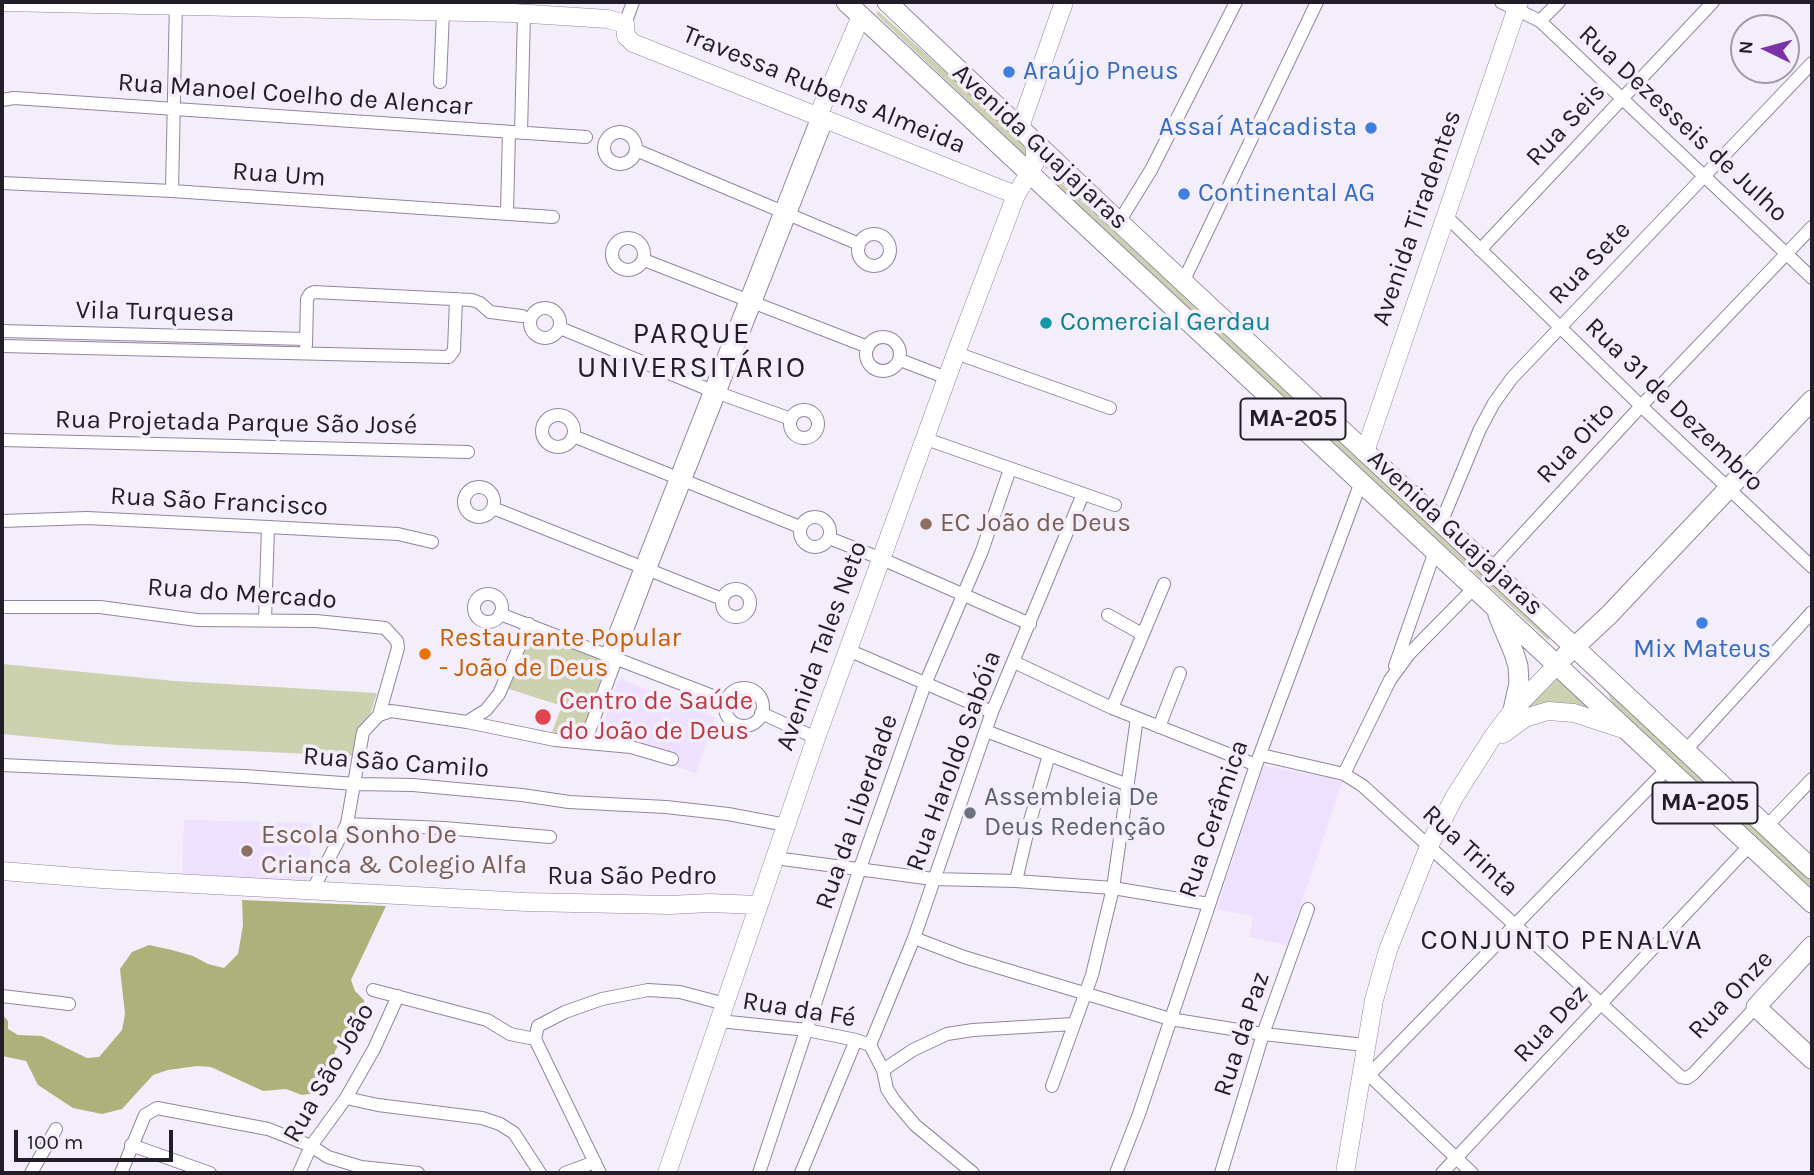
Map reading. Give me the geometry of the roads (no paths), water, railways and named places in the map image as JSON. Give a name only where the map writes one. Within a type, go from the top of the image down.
[{"type":"main road","name":"Avenida Guajajaras","points":[[846,2],[1812,903]]},
{"type":"main road","name":"Avenida Guajajaras","points":[[887,2],[1812,869]]},
{"type":"main road","points":[[1557,665],[1609,615],[1812,400]]},
{"type":"main road","points":[[1494,608],[1518,666],[1519,683],[1513,710]]},
{"type":"main road","points":[[1545,620],[1566,626],[1584,626],[1609,615]]},
{"type":"main road","points":[[1597,702],[1594,666],[1599,638],[1609,615]]},
{"type":"main road","name":"Rua Onze","points":[[1756,1007],[1812,946]]},
{"type":"main road","points":[[1756,1007],[1812,1059]]},
{"type":"street","points":[[2,2],[347,6],[443,12],[517,9],[608,19],[625,24],[633,2]]},
{"type":"street","points":[[1020,127],[1064,2]]},
{"type":"street","points":[[1119,222],[1151,170],[1236,2]]},
{"type":"street","points":[[1183,282],[1317,2]]},
{"type":"street","points":[[1540,21],[1559,2]]},
{"type":"street","name":"Rua Seis","points":[[1480,250],[1713,2]]},
{"type":"street","points":[[172,191],[176,3]]},
{"type":"street","name":"Rua Dezesseis de Julho","points":[[1512,5],[1540,21],[1812,278]]},
{"type":"street","name":"Avenida Tiradentes","points":[[1365,452],[1446,216],[1512,5]]},
{"type":"street","points":[[507,212],[515,132],[517,9]]},
{"type":"street","points":[[440,82],[443,12]]},
{"type":"street","points":[[585,742],[611,656],[861,16]]},
{"type":"street","name":"Travessa Rubens Almeida","points":[[625,24],[626,36],[633,43],[1016,195]]},
{"type":"street","name":"Rua Sete","points":[[1441,523],[1480,429],[1512,378],[1812,63]]},
{"type":"street","name":"Rua Manoel Coelho de Alencar","points":[[2,100],[14,98],[586,137]]},
{"type":"street","name":"Avenida Tales Neto","points":[[667,1173],[816,738],[956,353],[1016,195],[1030,173],[1036,157],[1035,142]]},
{"type":"street","points":[[636,150],[859,244]]},
{"type":"street","name":"Rua Um","points":[[2,183],[172,191],[553,217]]},
{"type":"street","name":"Rua 31 de Dezembro","points":[[1446,216],[1641,406],[1812,567]]},
{"type":"street","name":"Rua Oito","points":[[1490,569],[1812,227]]},
{"type":"street","points":[[644,260],[867,347]]},
{"type":"street","points":[[306,352],[307,302],[312,293],[476,301],[493,313],[522,316]]},
{"type":"street","name":"Vila Turquesa","points":[[3,346],[449,357],[454,351],[456,299]]},
{"type":"street","points":[[560,328],[715,392],[791,419]]},
{"type":"street","points":[[3,331],[3,346]]},
{"type":"street","name":"Vila Turquesa","points":[[3,331],[306,339]]},
{"type":"street","points":[[180,336],[180,350]]},
{"type":"street","points":[[887,337],[900,348],[900,360],[893,369],[877,371],[866,358],[867,347],[875,339],[887,337]]},
{"type":"street","points":[[956,353],[1110,408]]},
{"type":"street","points":[[900,360],[947,378]]},
{"type":"street","points":[[573,436],[800,527]]},
{"type":"street","points":[[926,439],[1115,505]]},
{"type":"street","name":"Rua Projetada Parque São José","points":[[2,440],[468,452]]},
{"type":"street","name":"Rua da Liberdade","points":[[759,1173],[860,868],[925,684],[982,551],[1010,469]]},
{"type":"street","name":"Rua Cerâmica","points":[[1116,1173],[1139,1114],[1259,760],[1361,482]]},
{"type":"street","name":"Rua Haroldo Sabóia","points":[[870,1045],[914,938],[992,712],[1083,494]]},
{"type":"street","points":[[493,508],[722,599]]},
{"type":"street","points":[[818,516],[829,524],[829,538],[821,546],[810,546],[801,539],[800,527],[805,520],[818,516]]},
{"type":"street","name":"Rua São Francisco","points":[[2,521],[87,518],[398,534],[432,542]]},
{"type":"street","points":[[265,620],[268,527]]},
{"type":"street","points":[[829,538],[1030,624]]},
{"type":"street","points":[[1344,774],[1390,680],[1435,551]]},
{"type":"street","points":[[1112,708],[1164,584]]},
{"type":"street","points":[[1390,680],[1417,646],[1474,588]]},
{"type":"street","name":"Rua do Mercado","points":[[2,607],[100,607],[197,620],[366,625],[385,628],[391,633],[397,641],[397,657],[379,715],[363,733],[347,824],[312,891]]},
{"type":"street","points":[[1685,751],[1812,612]]},
{"type":"street","points":[[500,614],[726,701]]},
{"type":"street","points":[[1108,615],[1142,634]]},
{"type":"street","points":[[489,727],[487,722],[492,704],[507,677],[529,624]]},
{"type":"street","points":[[848,650],[992,712]]},
{"type":"street","name":"Rua Trinta","points":[[1014,662],[1159,727],[1259,760],[1344,774],[1363,786],[1430,844],[1681,1077],[1688,1078]]},
{"type":"street","points":[[1345,1173],[1364,1075],[1365,1045],[1374,1000],[1388,950],[1430,844],[1455,796],[1513,710],[1557,665]]},
{"type":"street","points":[[1159,727],[1180,673]]},
{"type":"street","points":[[746,689],[757,695],[761,700],[759,719],[749,725],[737,725],[728,718],[726,701],[734,691],[746,689]]},
{"type":"street","points":[[467,722],[492,704]]},
{"type":"street","points":[[379,715],[391,711],[467,722],[555,740],[631,747],[672,760]]},
{"type":"street","points":[[761,713],[816,738]]},
{"type":"street","points":[[1480,757],[1514,725],[1537,713],[1574,713],[1627,731]]},
{"type":"street","points":[[1052,1086],[1086,992],[1114,888],[1137,718]]},
{"type":"street","points":[[986,731],[1128,785]]},
{"type":"street","points":[[1016,881],[1049,755]]},
{"type":"street","name":"Rua São Camilo","points":[[2,765],[413,785],[522,794],[569,802],[666,807],[729,814],[786,825]]},
{"type":"street","points":[[1364,1075],[1516,925],[1668,768]]},
{"type":"street","points":[[1766,827],[1812,779]]},
{"type":"street","points":[[347,824],[444,828],[550,837]]},
{"type":"street","name":"Rua Dez","points":[[1442,1173],[1750,845]]},
{"type":"street","points":[[775,858],[933,879],[1016,881],[1114,888],[1209,904]]},
{"type":"street","name":"Rua São Pedro","points":[[2,871],[526,902],[759,905]]},
{"type":"street","name":"Rua da Paz","points":[[1221,1173],[1263,1034],[1308,909]]},
{"type":"street","points":[[914,938],[974,960],[1170,1019],[1263,1034],[1365,1045]]},
{"type":"street","points":[[373,990],[487,1020],[510,1034],[535,1040],[597,1168],[565,1173]]},
{"type":"street","name":"Rua da Fé","points":[[535,1040],[538,1026],[565,1012],[602,999],[648,990],[680,992],[722,1013],[856,1040],[870,1045],[883,1070],[887,1089],[915,1125],[973,1173]]},
{"type":"street","points":[[2,996],[69,1004]]},
{"type":"street","name":"Rua São João","points":[[299,1173],[311,1146],[346,1098],[374,1049],[398,996]]},
{"type":"street","name":"Rua Onze","points":[[1688,1078],[1756,1007]]},
{"type":"street","points":[[883,1070],[913,1050],[947,1034],[1073,1024]]},
{"type":"street","points":[[801,1173],[856,1040]]},
{"type":"street","points":[[1364,1075],[1472,1173]]},
{"type":"street","points":[[346,1098],[378,1105],[482,1118],[500,1124],[514,1133],[540,1173]]},
{"type":"street","points":[[121,1173],[145,1115],[157,1108],[268,1129],[360,1170],[418,1173]]},
{"type":"street","points":[[31,1173],[56,1129]]},
{"type":"street","points":[[131,1145],[210,1173]]},
{"type":"street","points":[[1229,1152],[1231,1173]]},
{"type":"place","name":"Araújo Pneus","points":[[1009,72]]},
{"type":"place","name":"Assaí Atacadista","points":[[1371,128]]},
{"type":"place","name":"Continental AG","points":[[1184,194]]},
{"type":"place","name":"Comercial Gerdau","points":[[1046,323]]},
{"type":"place","name":"EC João de Deus","points":[[926,524]]},
{"type":"place","name":"Mix Mateus","points":[[1702,623]]},
{"type":"place","name":"Restaurante Popular - João de Deus","points":[[425,654]]},
{"type":"place","name":"Centro de Saúde do João de Deus","points":[[543,717]]},
{"type":"place","name":"Assembleia De Deus Redenção","points":[[970,813]]},
{"type":"place","name":"Escola Sonho De Crianca & Colegio Alfa","points":[[247,851]]},
{"type":"district","name":"PARQUE UNIVERSITÁRIO","points":[[692,351]]},
{"type":"district","name":"CONJUNTO PENALVA","points":[[1562,941]]}]
